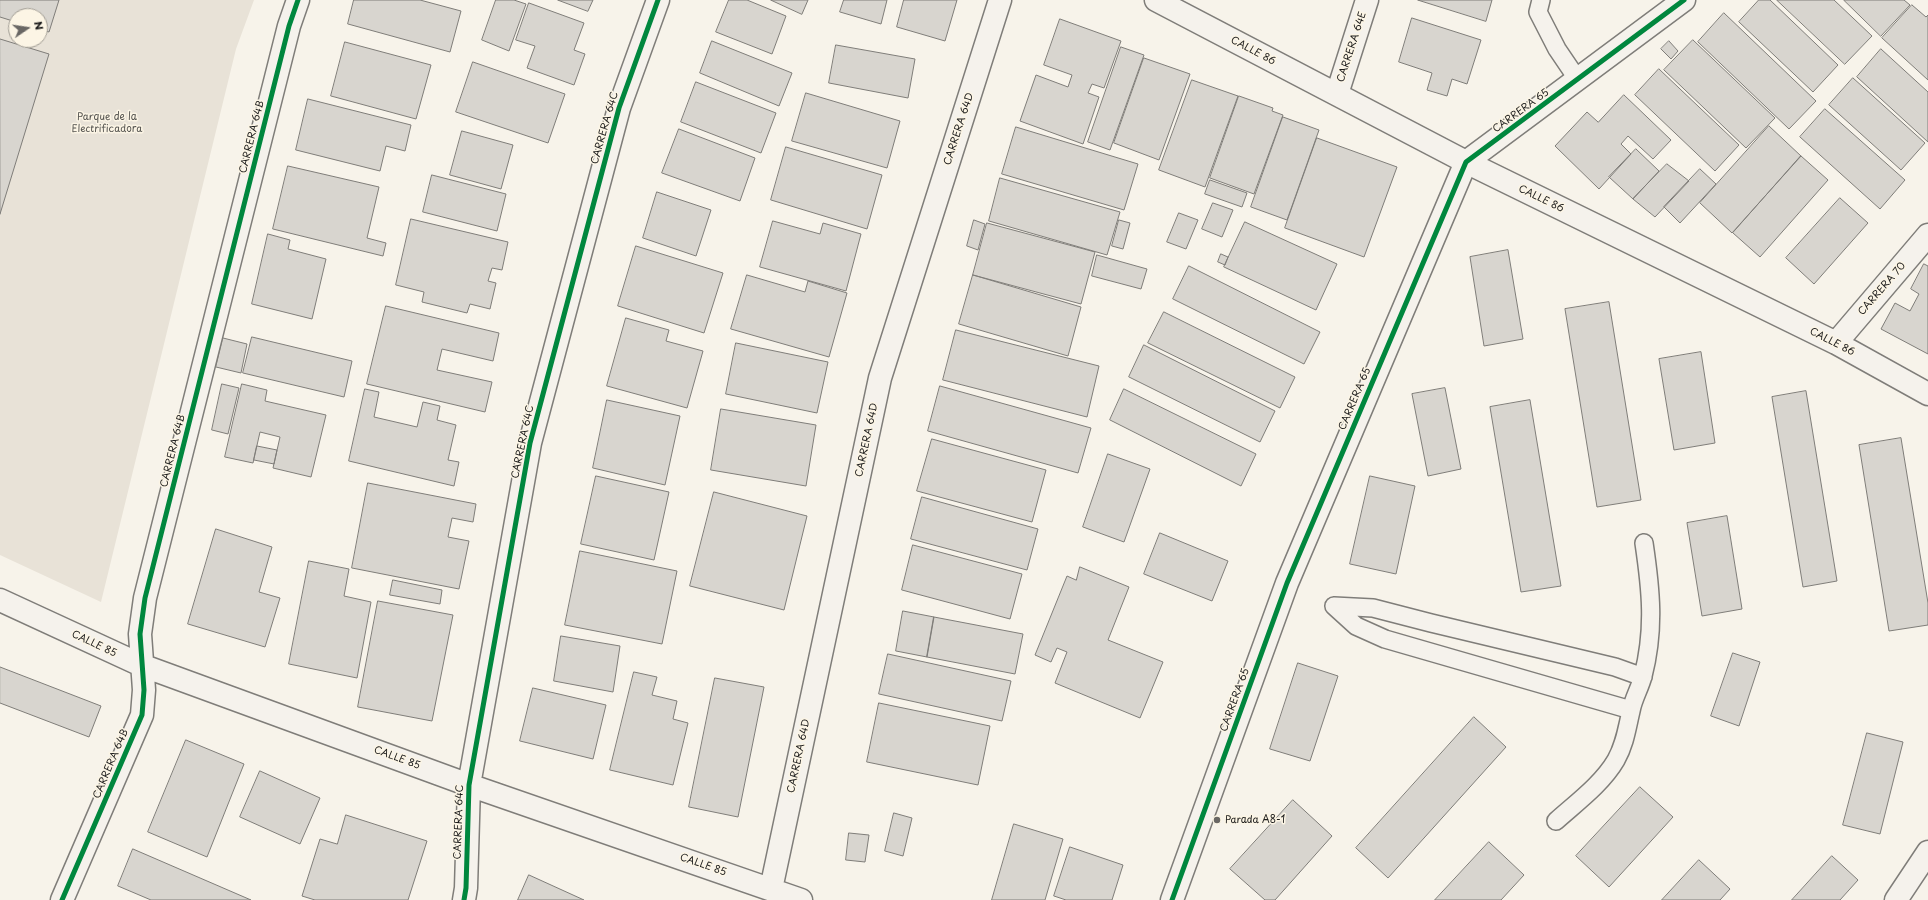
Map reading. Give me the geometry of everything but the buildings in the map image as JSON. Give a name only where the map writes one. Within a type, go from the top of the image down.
[{"type":"street","name":"CARRERA 64B","points":[[62,900],[142,715],[144,690],[141,665],[140,634],[145,598],[289,26],[298,0]]},
{"type":"street","name":"CARRERA 64C","points":[[464,900],[466,888],[469,785],[530,443],[619,108],[658,0]]},
{"type":"street","name":"CARRERA 64D","points":[[771,889],[880,378],[1000,0]]},
{"type":"street","name":"CALLE 86","points":[[1156,0],[1466,162],[1836,343],[1928,394]]},
{"type":"street","name":"CARRERA 64E","points":[[1336,94],[1367,0]]},
{"type":"street","name":"CARRERA 65","points":[[1172,900],[1287,583],[1466,162],[1578,80],[1675,3]]},
{"type":"street","name":"CARRERA 70","points":[[1836,343],[1928,235]]},
{"type":"street","name":"CALLE 85","points":[[0,600],[141,665],[469,785],[801,900]]},
{"type":"street","points":[[1896,900],[1928,852]]},
{"type":"lane","points":[[1541,0],[1538,12],[1557,49],[1578,80]]},
{"type":"lane","points":[[1556,821],[1603,776],[1615,761],[1624,744],[1631,710],[1643,677],[1651,637],[1652,615],[1650,583],[1644,543]]},
{"type":"lane","points":[[1631,710],[1385,639],[1356,626],[1334,606],[1373,608],[1431,624],[1615,667],[1643,677]]},
{"type":"green space","name":"Parque de la Electrificadora","points":[[0,0],[254,0],[236,49],[101,602],[0,555]]},
{"type":"cycle path","points":[[62,900],[142,715],[144,690],[140,634],[145,598],[289,26],[298,0]]},
{"type":"cycle path","points":[[464,900],[466,888],[469,785],[530,443],[619,108],[658,0]]},
{"type":"cycle path","points":[[1172,900],[1287,583],[1466,162],[1684,0]]},
{"type":"place","name":"Parada A8-1","points":[[1217,820]]}]
